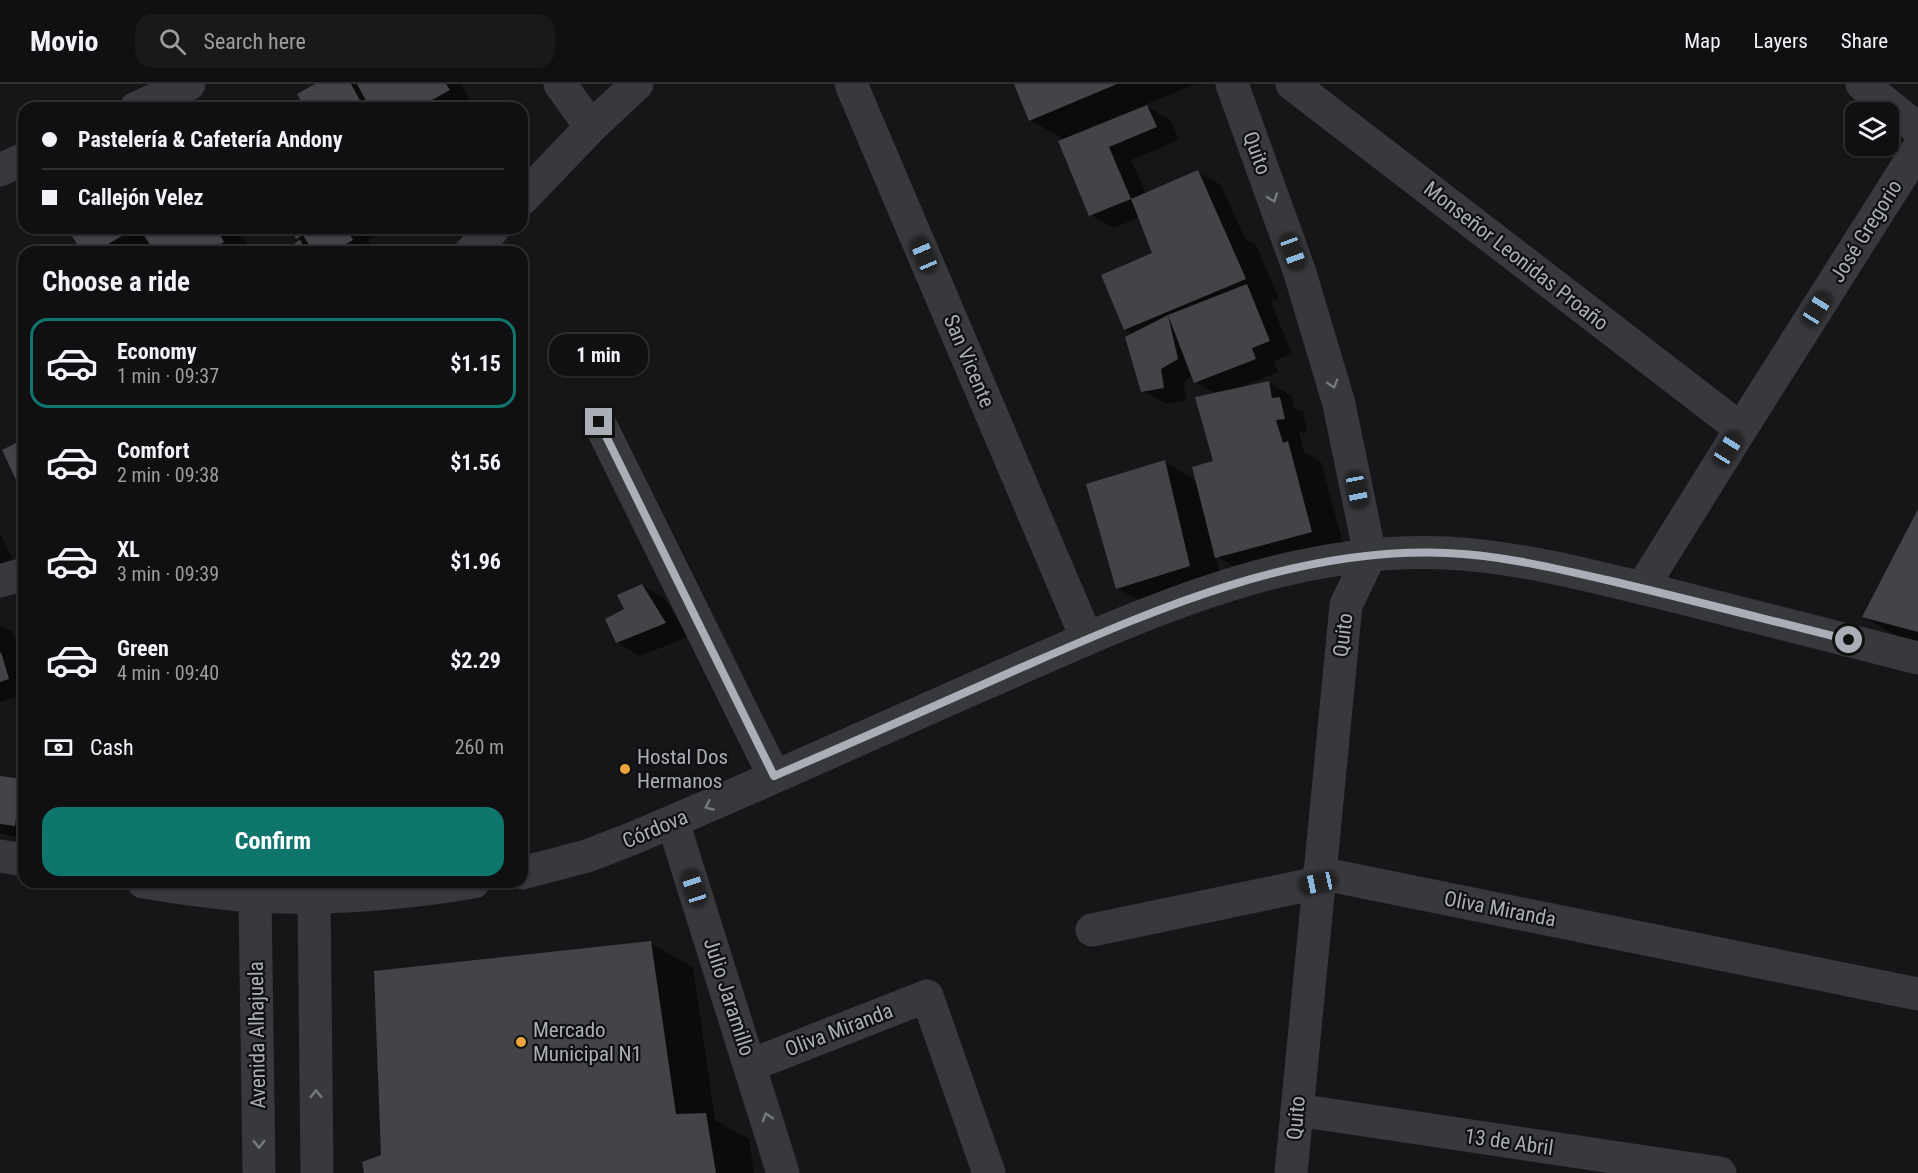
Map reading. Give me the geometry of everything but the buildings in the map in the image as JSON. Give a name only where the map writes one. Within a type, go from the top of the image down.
[{"type":"street","points":[[149,102],[189,84]]},
{"type":"street","points":[[560,84],[591,127]]},
{"type":"street","points":[[528,193],[591,127],[637,84]]},
{"type":"street","name":"San Vicente","points":[[851,84],[1087,639]]},
{"type":"street","name":"Quito","points":[[1232,84],[1300,273],[1340,404],[1370,555],[1346,605],[1291,1173]]},
{"type":"street","name":"Monseñor Leonidas Proaño","points":[[1292,84],[1741,429]]},
{"type":"street","points":[[1862,84],[1918,129]]},
{"type":"street","name":"José Gregorio","points":[[1642,588],[1918,149]]},
{"type":"street","points":[[0,170],[18,162]]},
{"type":"street","points":[[477,246],[488,234]]},
{"type":"street","points":[[599,422],[774,776]]},
{"type":"street","points":[[1346,605],[1361,585],[1410,553]]},
{"type":"street","name":"Córdova","points":[[528,871],[587,856],[673,822],[1087,639],[1224,587],[1275,571],[1332,559],[1410,553],[1484,556],[1642,588],[1918,658]]},
{"type":"street","points":[[1332,559],[1346,605]]},
{"type":"street","points":[[0,581],[18,576]]},
{"type":"street","name":"Julio Jaramillo","points":[[673,822],[783,1173]]},
{"type":"street","points":[[0,856],[18,859]]},
{"type":"street","name":"Oliva Miranda","points":[[1092,930],[1318,878],[1918,994]]},
{"type":"street","points":[[190,888],[255,896],[314,897],[367,888],[433,888]]},
{"type":"street","name":"Avenida Alhajuela","points":[[255,896],[259,1173]]},
{"type":"street","points":[[314,897],[317,1173]]},
{"type":"street","name":"Oliva Miranda","points":[[751,1065],[927,996],[989,1173]]},
{"type":"street","name":"13 de Abril","points":[[1297,1110],[1720,1173]]},
{"type":"place","name":"Hostal Dos Hermanos","points":[[625,769]]},
{"type":"place","name":"Mercado Municipal N1","points":[[521,1042]]},
{"type":"route","points":[[599,422],[774,776],[1132,621],[1275,571],[1332,559],[1410,553],[1484,556],[1642,588],[1849,640]]}]
